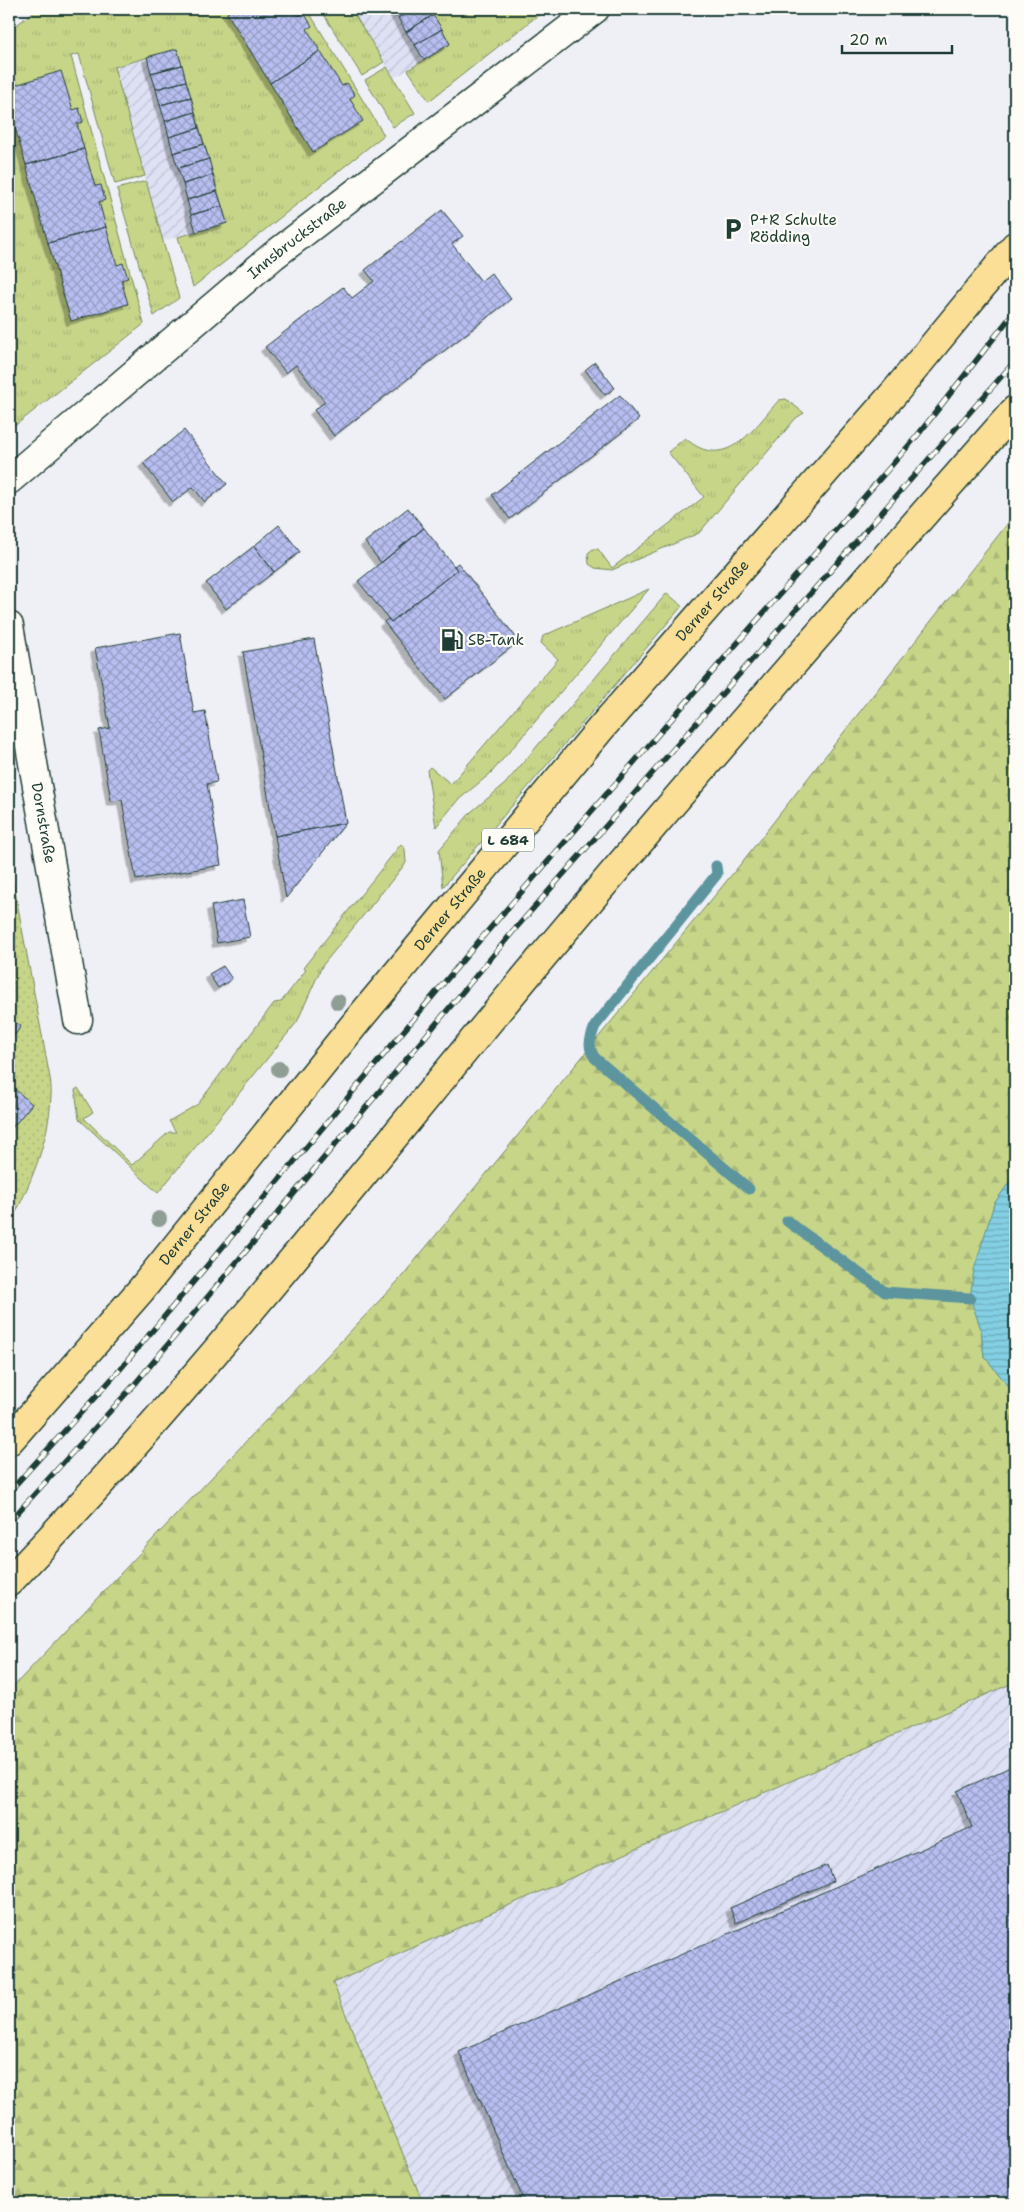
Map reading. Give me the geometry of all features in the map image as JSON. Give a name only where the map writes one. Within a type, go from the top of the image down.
[{"type":"main road","name":"Derner Straße","points":[[9,1441],[141,1290],[364,1013],[602,727],[895,392],[1015,246]]},
{"type":"main road","points":[[9,1582],[132,1448],[235,1330],[660,818],[1015,410]]},
{"type":"street","name":"Innsbruckstraße","points":[[9,480],[273,256],[595,9]]},
{"type":"street","name":"Dornstraße","points":[[9,626],[78,1020]]},
{"type":"shaded area","points":[[351,9],[429,9],[450,44],[394,78]]},
{"type":"shaded area","points":[[177,49],[227,223],[163,241],[114,67]]},
{"type":"shaded area","points":[[1015,1682],[1015,2203],[423,2203],[333,1983]]},
{"type":"green space","points":[[37,9],[307,9],[384,135],[193,287],[178,237],[227,223],[177,49],[114,67],[145,176],[115,184],[79,54],[71,56],[144,324],[17,424],[9,426],[9,31]]},
{"type":"green space","points":[[328,9],[351,9],[384,62],[362,76],[322,12]]},
{"type":"green space","points":[[429,9],[546,9],[429,101],[408,70],[450,44]]},
{"type":"green space","points":[[387,67],[415,113],[393,127],[365,80]]},
{"type":"green space","points":[[146,181],[179,298],[154,316],[117,189]]},
{"type":"green space","points":[[786,399],[804,413],[796,418],[699,533],[612,570],[595,568],[589,564],[588,553],[593,549],[598,549],[612,568],[704,497],[668,452],[685,438],[700,448],[713,451],[726,449],[738,443],[749,434],[779,400]]},
{"type":"green space","points":[[1015,514],[1015,1174],[994,1204],[970,1297],[981,1329],[984,1356],[1015,1394],[1015,1682],[333,1983],[423,2203],[9,2203],[9,1691],[399,1280],[739,866]]},
{"type":"green space","points":[[649,589],[491,773],[457,801],[436,827],[427,770],[430,767],[451,784],[558,659],[541,643],[543,636]]},
{"type":"green space","points":[[667,593],[682,606],[443,887],[439,850],[471,812],[505,784]]},
{"type":"green space","points":[[401,844],[405,849],[406,863],[322,966],[297,1022],[158,1193],[79,1119],[75,1090],[78,1088],[93,1112],[84,1118],[132,1165],[169,1132],[176,1132],[169,1121],[198,1104],[274,1003],[281,1002],[306,970],[303,968]]},
{"type":"green space","points":[[9,859],[51,1083],[51,1092],[49,1114],[42,1148],[31,1180],[9,1227]]},
{"type":"water","points":[[1015,1174],[1015,1394],[984,1356],[981,1329],[970,1298],[974,1270],[994,1204]]},
{"type":"building","points":[[233,9],[294,9],[299,16],[304,13],[312,26],[307,29],[320,51],[270,83],[227,13]]},
{"type":"building","points":[[393,9],[413,9],[398,18]]},
{"type":"building","points":[[413,9],[429,9],[433,15],[406,32],[398,18]]},
{"type":"building","points":[[433,15],[442,29],[415,45],[406,32]]},
{"type":"building","points":[[442,29],[450,44],[424,60],[415,45]]},
{"type":"building","points":[[177,49],[182,65],[151,73],[147,57]]},
{"type":"building","points":[[320,51],[342,86],[347,83],[355,95],[350,99],[363,121],[313,152],[270,83]]},
{"type":"building","points":[[182,65],[186,81],[156,89],[151,73]]},
{"type":"building","points":[[61,71],[73,110],[79,108],[83,122],[77,124],[84,149],[26,165],[9,107],[9,87]]},
{"type":"building","points":[[186,81],[191,97],[160,105],[156,89]]},
{"type":"building","points":[[191,97],[195,112],[165,121],[160,105]]},
{"type":"building","points":[[195,112],[199,128],[169,137],[165,121]]},
{"type":"building","points":[[199,128],[204,144],[173,153],[169,137]]},
{"type":"building","points":[[204,144],[209,159],[178,168],[173,153]]},
{"type":"building","points":[[84,149],[95,186],[101,185],[105,200],[99,202],[106,227],[48,243],[26,165]]},
{"type":"building","points":[[209,159],[213,175],[183,184],[178,168]]},
{"type":"building","points":[[213,175],[217,191],[187,200],[183,184]]},
{"type":"building","points":[[217,191],[222,206],[191,215],[187,200]]},
{"type":"building","points":[[222,206],[227,223],[196,232],[191,215]]},
{"type":"building","points":[[442,210],[463,236],[452,244],[481,281],[491,273],[511,299],[334,436],[314,410],[325,402],[296,365],[286,373],[265,347],[343,287],[352,298],[374,281],[365,270]]},
{"type":"building","points":[[106,227],[117,265],[123,263],[128,278],[121,280],[128,304],[71,321],[48,243]]},
{"type":"building","points":[[595,362],[615,388],[605,395],[585,370]]},
{"type":"building","points":[[620,395],[639,419],[510,519],[492,495]]},
{"type":"building","points":[[184,430],[227,484],[205,502],[193,487],[173,502],[143,463]]},
{"type":"building","points":[[408,508],[424,528],[381,563],[365,542]]},
{"type":"building","points":[[279,525],[300,552],[274,572],[254,546]]},
{"type":"building","points":[[424,528],[457,570],[391,622],[358,581]]},
{"type":"building","points":[[254,546],[274,572],[226,609],[206,583]]},
{"type":"building","points":[[458,563],[519,641],[445,699],[384,622],[388,619],[391,622],[457,570],[454,566]]},
{"type":"building","points":[[180,633],[194,713],[205,711],[217,782],[207,784],[221,865],[136,880],[122,800],[111,801],[99,730],[110,728],[95,648]]},
{"type":"building","points":[[314,639],[346,823],[275,836],[243,652]]},
{"type":"building","points":[[346,823],[286,898],[275,836]]},
{"type":"building","points":[[243,900],[250,937],[217,943],[211,906]]},
{"type":"building","points":[[223,966],[232,979],[218,988],[209,974]]},
{"type":"building","points":[[9,1018],[21,1026],[9,1044]]},
{"type":"building","points":[[10,1085],[32,1104],[12,1128],[9,1126]]},
{"type":"building","points":[[1015,1765],[1015,2203],[525,2203],[459,2052],[972,1827],[957,1791]]},
{"type":"building","points":[[827,1865],[833,1881],[736,1923],[730,1908]]},
{"type":"waterway","points":[[716,866],[717,874],[595,1026],[590,1046],[595,1058],[749,1189]]},
{"type":"waterway","points":[[787,1221],[885,1292],[970,1298]]},
{"type":"railway","points":[[9,1492],[117,1373],[479,941],[917,436],[1015,311]]},
{"type":"railway","points":[[9,1522],[134,1385],[516,928],[1015,361]]},
{"type":"place","name":"P+R Schulte Rödding","points":[[733,229]]},
{"type":"place","name":"SB-Tank","points":[[452,640]]}]
